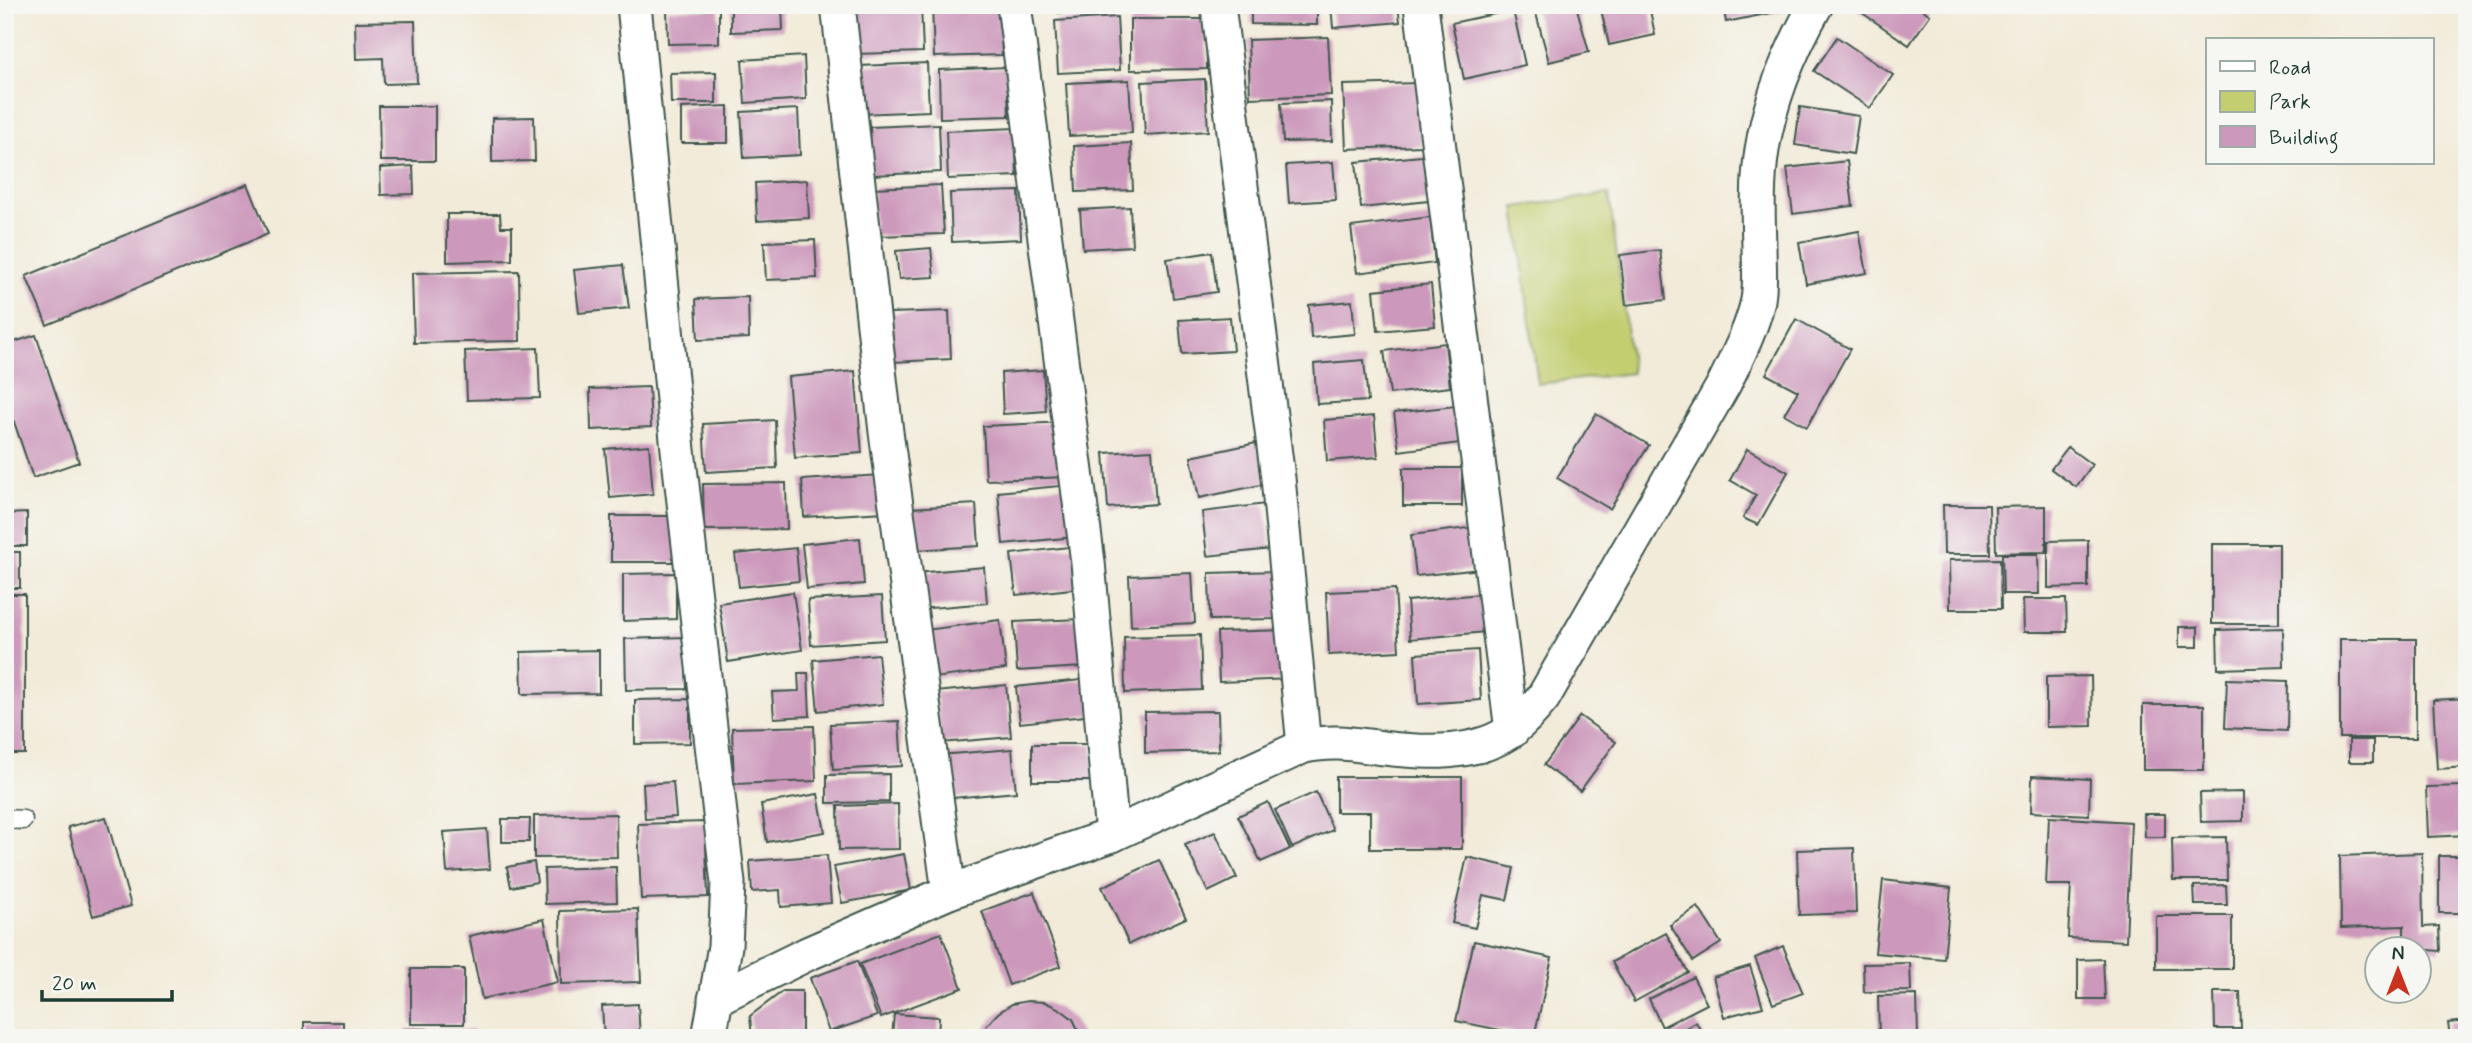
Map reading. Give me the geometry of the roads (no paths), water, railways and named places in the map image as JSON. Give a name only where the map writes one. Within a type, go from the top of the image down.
[{"type":"street","points":[[634,5],[678,450],[728,883],[725,946],[709,1038]]},
{"type":"street","points":[[838,5],[886,432],[948,892]]},
{"type":"street","points":[[1014,5],[1086,548],[1112,835]]},
{"type":"street","points":[[1218,5],[1278,478],[1304,746]]},
{"type":"street","points":[[1421,5],[1512,731]]},
{"type":"street","points":[[715,999],[807,954],[948,892],[1112,835],[1304,746],[1328,741],[1427,751],[1479,745],[1494,741],[1512,731],[1543,698],[1724,384],[1741,348],[1753,317],[1759,288],[1758,203],[1762,151],[1775,90],[1795,41],[1816,5]]}]
